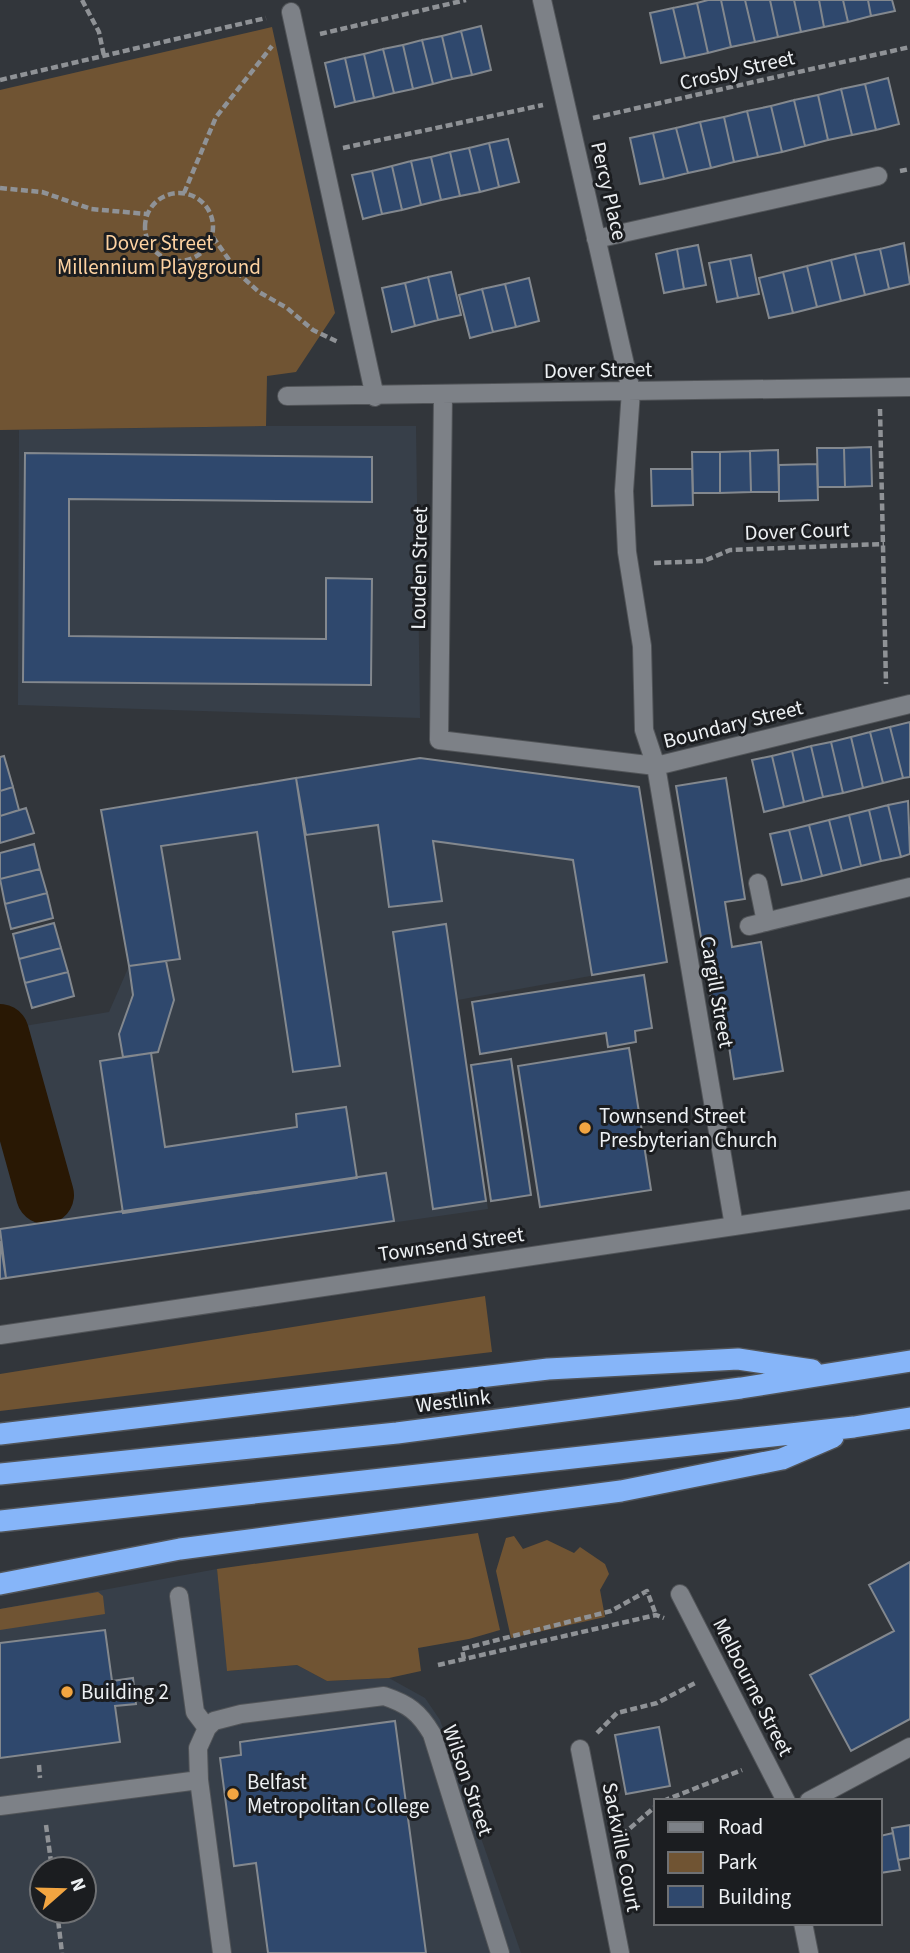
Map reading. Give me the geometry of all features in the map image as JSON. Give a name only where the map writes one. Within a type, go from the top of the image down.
[{"type":"highway","points":[[0,1434],[548,1369],[737,1359],[828,1372]]},
{"type":"highway","name":"Westlink","points":[[0,1474],[397,1433],[741,1388],[910,1361]]},
{"type":"highway","points":[[0,1521],[854,1427],[910,1418]]},
{"type":"highway","points":[[0,1584],[180,1549],[621,1491],[782,1459],[854,1427]]},
{"type":"street","name":"Percy Place","points":[[542,0],[631,391],[624,491],[629,564]]},
{"type":"street","points":[[291,12],[375,397]]},
{"type":"street","points":[[596,239],[878,176]]},
{"type":"street","name":"Dover Street","points":[[287,396],[375,397],[910,387]]},
{"type":"street","name":"Louden Street","points":[[439,740],[443,396]]},
{"type":"street","name":"Cargill Street","points":[[629,564],[642,646],[644,730],[656,766],[734,1226]]},
{"type":"street","name":"Boundary Street","points":[[439,740],[656,766],[910,704]]},
{"type":"street","points":[[758,883],[757,924],[910,887]]},
{"type":"street","name":"Townsend Street","points":[[0,1335],[910,1200]]},
{"type":"street","name":"Melbourne Street","points":[[680,1594],[785,1799]]},
{"type":"street","points":[[179,1596],[195,1712],[207,1728],[198,1748],[199,1780],[222,1953]]},
{"type":"street","name":"Wilson Street","points":[[207,1728],[214,1721],[241,1714],[384,1696],[405,1703],[420,1714],[432,1734],[500,1953]]},
{"type":"street","points":[[813,1799],[910,1747]]},
{"type":"street","name":"Sackville Court","points":[[580,1749],[620,1953]]},
{"type":"street","points":[[0,1806],[199,1780]]},
{"type":"street","points":[[803,1925],[809,1953]]},
{"type":"path","points":[[82,0],[99,33],[104,56]]},
{"type":"path","points":[[297,39],[466,0]]},
{"type":"path","points":[[0,80],[291,12]]},
{"type":"path","points":[[184,193],[216,117],[267,56],[291,12]]},
{"type":"path","name":"Crosby Street","points":[[570,123],[910,47]]},
{"type":"path","points":[[322,152],[565,100]]},
{"type":"path","points":[[0,188],[42,192],[91,209],[148,214]]},
{"type":"path","points":[[213,236],[200,255],[190,260],[168,260],[158,254],[146,236],[148,214],[162,197],[184,193],[195,197],[211,213],[213,236],[239,274],[259,292],[287,308],[313,330],[366,356]]},
{"type":"path","points":[[879,387],[885,534],[887,709]]},
{"type":"path","name":"Dover Court","points":[[629,564],[704,561],[730,550],[884,544]]},
{"type":"path","points":[[464,1659],[462,1649],[611,1611],[647,1591],[656,1615]]},
{"type":"path","points":[[438,1665],[656,1615],[698,1629]]},
{"type":"path","points":[[580,1749],[617,1713],[657,1703],[719,1670]]},
{"type":"path","points":[[668,1799],[766,1760]]},
{"type":"path","points":[[600,1852],[654,1808]]},
{"type":"path","points":[[59,1925],[62,1953]]},
{"type":"shaded area","points":[[416,426],[420,718],[18,705],[19,430]]},
{"type":"shaded area","points":[[420,758],[639,787],[667,962],[458,1000],[488,1209],[0,1279],[0,1030],[109,1012],[129,966],[101,810]]},
{"type":"shaded area","name":"Belfast Metropolitan College","points":[[217,1569],[228,1671],[297,1665],[327,1681],[389,1678],[425,1698],[440,1720],[521,1953],[0,1953],[0,1609]]},
{"type":"green space","name":"Dover Street Millennium Playground","points":[[272,27],[335,313],[296,372],[267,376],[266,426],[0,430],[0,90]]},
{"type":"green space","points":[[485,1296],[492,1352],[0,1411],[0,1374]]},
{"type":"green space","points":[[478,1533],[500,1630],[469,1639],[418,1648],[421,1671],[389,1678],[327,1681],[297,1665],[227,1671],[217,1569]]},
{"type":"green space","points":[[514,1536],[523,1549],[547,1540],[574,1553],[580,1547],[605,1564],[609,1574],[600,1590],[605,1617],[511,1638],[496,1571],[506,1538]]},
{"type":"green space","points":[[98,1592],[103,1596],[105,1614],[0,1630],[0,1609]]},
{"type":"building","points":[[721,0],[731,47],[708,53],[697,3]]},
{"type":"building","points":[[721,0],[745,0],[755,42],[731,47]]},
{"type":"building","points":[[745,0],[770,0],[778,37],[755,42]]},
{"type":"building","points":[[770,0],[794,0],[801,32],[778,37]]},
{"type":"building","points":[[794,0],[819,0],[824,27],[801,32]]},
{"type":"building","points":[[819,0],[843,0],[848,22],[824,27]]},
{"type":"building","points":[[843,0],[868,0],[871,16],[848,22]]},
{"type":"building","points":[[868,0],[892,0],[895,11],[871,16]]},
{"type":"building","points":[[697,3],[708,53],[685,58],[673,8]]},
{"type":"building","points":[[673,8],[685,58],[661,63],[650,13]]},
{"type":"building","points":[[481,26],[491,70],[472,75],[461,31]]},
{"type":"building","points":[[461,31],[472,75],[452,79],[442,36]]},
{"type":"building","points":[[442,36],[452,79],[433,84],[422,40]]},
{"type":"building","points":[[422,40],[433,84],[413,89],[403,45]]},
{"type":"building","points":[[403,45],[413,89],[394,93],[383,49]]},
{"type":"building","points":[[383,49],[394,93],[374,98],[364,54]]},
{"type":"building","points":[[364,54],[374,98],[355,102],[345,58]]},
{"type":"building","points":[[345,58],[355,102],[335,107],[325,63]]},
{"type":"building","points":[[888,78],[899,124],[876,130],[865,84]]},
{"type":"building","points":[[865,84],[876,130],[852,135],[841,89]]},
{"type":"building","points":[[841,89],[852,135],[828,140],[818,95]]},
{"type":"building","points":[[818,95],[828,140],[805,146],[794,100]]},
{"type":"building","points":[[794,100],[805,146],[782,152],[771,106]]},
{"type":"building","points":[[771,106],[782,152],[758,157],[747,111]]},
{"type":"building","points":[[747,111],[758,157],[734,162],[724,117]]},
{"type":"building","points":[[724,117],[734,162],[711,168],[700,122]]},
{"type":"building","points":[[700,122],[711,168],[688,173],[676,128]]},
{"type":"building","points":[[676,128],[688,173],[664,179],[653,133]]},
{"type":"building","points":[[653,133],[664,179],[640,184],[630,138]]},
{"type":"building","points":[[508,139],[519,182],[499,187],[489,143]]},
{"type":"building","points":[[489,143],[499,187],[480,192],[469,148]]},
{"type":"building","points":[[469,148],[480,192],[460,196],[450,152]]},
{"type":"building","points":[[450,152],[460,196],[441,200],[431,157]]},
{"type":"building","points":[[431,157],[441,200],[421,205],[411,161]]},
{"type":"building","points":[[411,161],[421,205],[402,210],[392,166]]},
{"type":"building","points":[[392,166],[402,210],[382,214],[372,171]]},
{"type":"building","points":[[372,171],[382,214],[363,219],[352,175]]},
{"type":"building","points":[[904,243],[910,284],[889,289],[880,249]]},
{"type":"building","points":[[698,245],[706,285],[684,289],[677,249]]},
{"type":"building","points":[[677,249],[684,289],[664,293],[656,254]]},
{"type":"building","points":[[880,249],[889,289],[865,295],[855,254]]},
{"type":"building","points":[[855,254],[865,295],[841,301],[831,260]]},
{"type":"building","points":[[751,255],[759,294],[738,298],[730,259]]},
{"type":"building","points":[[730,259],[738,298],[717,302],[709,263]]},
{"type":"building","points":[[831,260],[841,301],[817,307],[807,266]]},
{"type":"building","points":[[807,266],[817,307],[793,313],[783,272]]},
{"type":"building","points":[[451,272],[461,315],[438,320],[428,277]]},
{"type":"building","points":[[783,272],[793,313],[769,318],[759,278]]},
{"type":"building","points":[[428,277],[438,320],[415,326],[405,283]]},
{"type":"building","points":[[529,278],[539,321],[516,327],[505,284]]},
{"type":"building","points":[[405,283],[415,326],[392,332],[382,288]]},
{"type":"building","points":[[505,284],[516,327],[493,332],[482,289]]},
{"type":"building","points":[[482,289],[493,332],[470,338],[459,295]]},
{"type":"building","points":[[871,447],[872,486],[845,487],[844,448]]},
{"type":"building","points":[[817,448],[844,448],[845,487],[818,487]]},
{"type":"building","points":[[778,450],[779,492],[751,492],[750,451]]},
{"type":"building","points":[[750,451],[751,492],[720,493],[720,452]]},
{"type":"building","points":[[692,452],[720,452],[720,493],[693,493]]},
{"type":"building","points":[[25,453],[372,457],[372,502],[69,499],[69,636],[326,639],[326,578],[372,579],[371,685],[23,682]]},
{"type":"building","points":[[817,464],[818,500],[779,501],[779,465]]},
{"type":"building","points":[[651,469],[692,469],[693,505],[652,506]]},
{"type":"building","points":[[910,722],[910,777],[903,778],[890,727]]},
{"type":"building","points":[[890,727],[903,778],[883,783],[870,732]]},
{"type":"building","points":[[870,732],[883,783],[863,788],[851,737]]},
{"type":"building","points":[[851,737],[863,788],[843,793],[831,742]]},
{"type":"building","points":[[831,742],[843,793],[823,797],[811,746]]},
{"type":"building","points":[[811,746],[823,797],[804,802],[792,751]]},
{"type":"building","points":[[792,751],[804,802],[784,807],[772,756]]},
{"type":"building","points":[[4,756],[13,787],[0,791],[0,757]]},
{"type":"building","points":[[772,756],[784,807],[764,812],[752,760]]},
{"type":"building","points":[[420,758],[639,787],[667,962],[592,975],[573,860],[433,841],[442,901],[389,907],[378,825],[306,835],[296,778]]},
{"type":"building","points":[[296,778],[340,1066],[293,1072],[257,832],[161,846],[180,959],[129,966],[101,810]]},
{"type":"building","points":[[726,778],[745,899],[725,902],[732,947],[761,942],[783,1071],[734,1079],[727,1033],[717,1034],[676,786]]},
{"type":"building","points":[[13,787],[19,810],[0,816],[0,791]]},
{"type":"building","points":[[908,801],[910,854],[901,857],[888,805]]},
{"type":"building","points":[[888,805],[901,857],[881,861],[869,810]]},
{"type":"building","points":[[26,808],[34,833],[0,843],[0,816]]},
{"type":"building","points":[[869,810],[881,861],[861,866],[849,815]]},
{"type":"building","points":[[849,815],[861,866],[842,871],[829,820]]},
{"type":"building","points":[[829,820],[842,871],[822,876],[809,825]]},
{"type":"building","points":[[809,825],[822,876],[802,881],[789,830]]},
{"type":"building","points":[[789,830],[802,881],[782,885],[770,834]]},
{"type":"building","points":[[34,844],[40,869],[0,879],[0,853]]},
{"type":"building","points":[[40,869],[47,893],[5,904],[0,879]]},
{"type":"building","points":[[47,893],[53,918],[11,929],[5,904]]},
{"type":"building","points":[[54,923],[61,948],[19,959],[13,934]]},
{"type":"building","points":[[446,924],[486,1201],[433,1209],[393,932]]},
{"type":"building","points":[[61,948],[68,972],[25,983],[19,959]]},
{"type":"building","points":[[166,961],[174,1000],[158,1052],[123,1057],[119,1034],[133,995],[129,966]]},
{"type":"building","points":[[68,972],[74,996],[32,1008],[25,983]]},
{"type":"building","points":[[644,975],[652,1028],[635,1031],[636,1042],[608,1047],[606,1033],[480,1054],[472,1002]]},
{"type":"building","name":"Townsend Street Presbyterian Church","points":[[629,1048],[651,1190],[540,1207],[518,1066]]},
{"type":"building","points":[[151,1053],[165,1147],[297,1127],[296,1114],[346,1107],[357,1178],[123,1213],[100,1061]]},
{"type":"building","points":[[511,1059],[531,1195],[491,1201],[471,1065]]},
{"type":"building","points":[[386,1173],[394,1221],[6,1278],[0,1229]]},
{"type":"building","points":[[0,1241],[6,1278],[0,1279]]},
{"type":"building","points":[[910,1562],[910,1719],[851,1751],[810,1675],[894,1631],[869,1585]]},
{"type":"building","name":"Building 2","points":[[105,1630],[112,1681],[133,1678],[136,1704],[115,1706],[120,1742],[0,1758],[0,1643]]},
{"type":"building","points":[[395,1721],[426,1953],[268,1953],[256,1863],[234,1866],[220,1758],[241,1755],[240,1742]]},
{"type":"building","points":[[659,1727],[670,1786],[626,1794],[615,1735]]},
{"type":"building","points":[[910,1825],[910,1858],[898,1860],[892,1828]]},
{"type":"building","points":[[893,1833],[900,1870],[882,1873],[882,1836]]},
{"type":"waterway","points":[[0,1033],[45,1195]]},
{"type":"place","name":"Townsend Street Presbyterian Church","points":[[585,1128]]},
{"type":"place","name":"Building 2","points":[[67,1692]]},
{"type":"place","name":"Belfast Metropolitan College","points":[[233,1794]]}]
